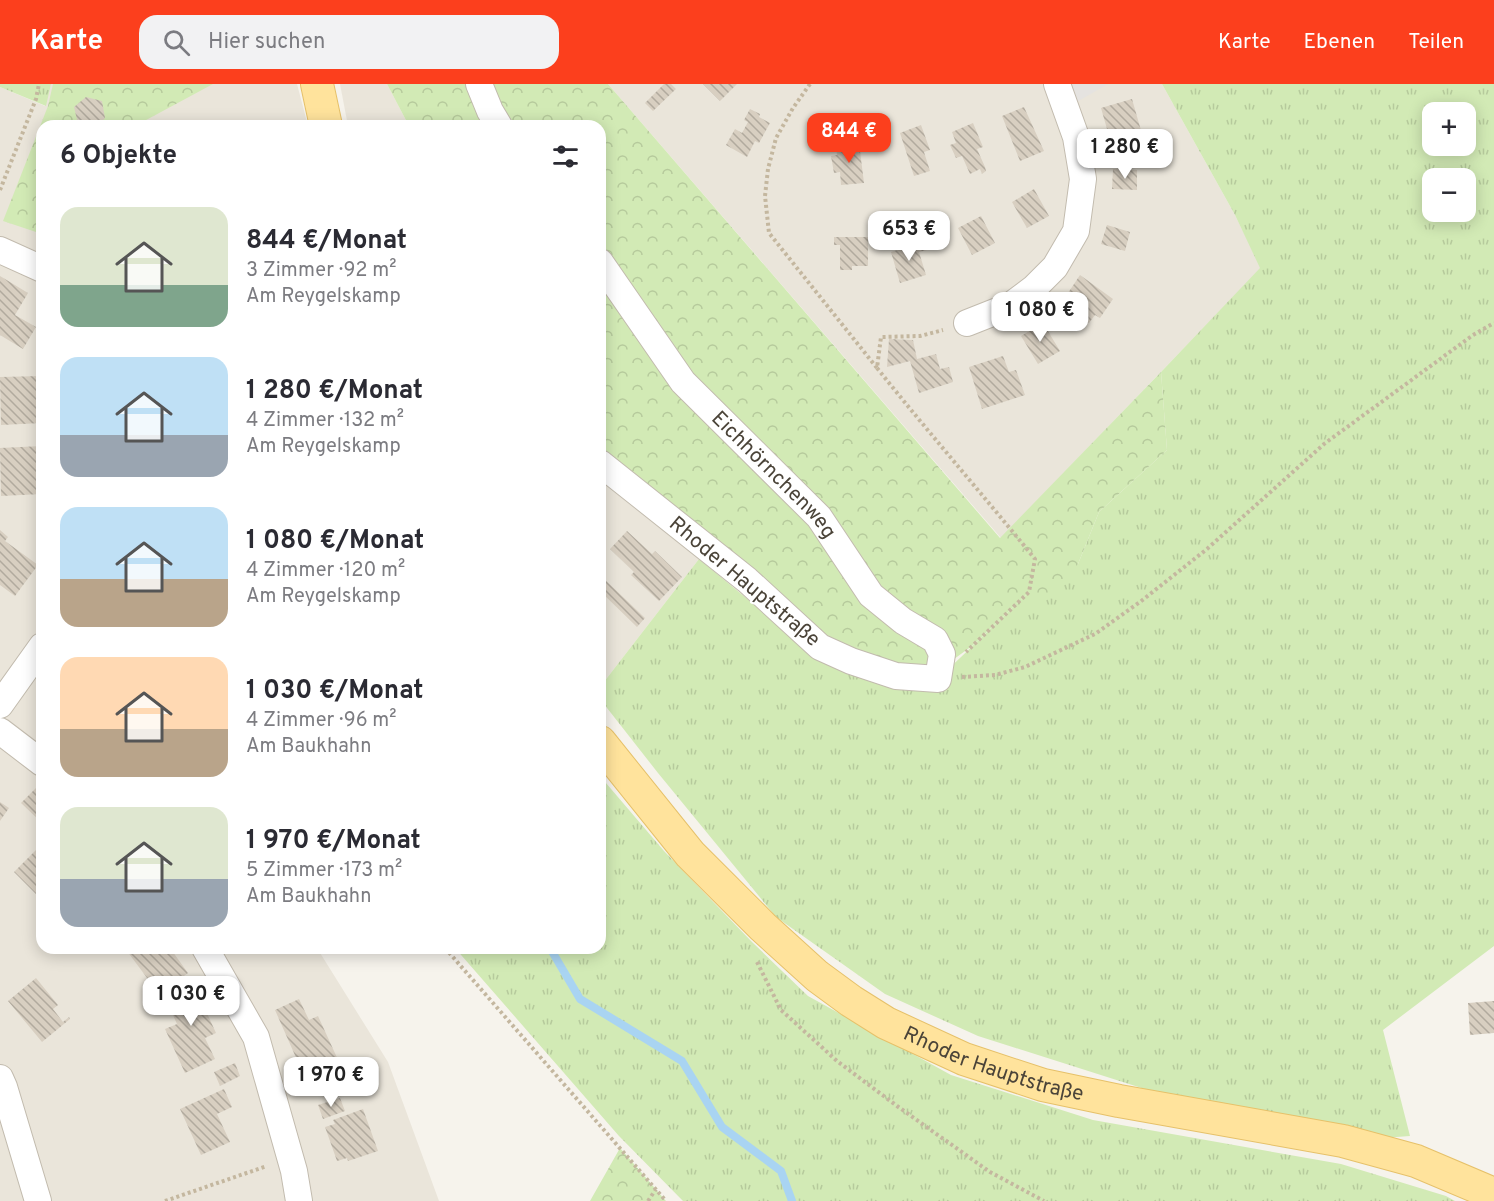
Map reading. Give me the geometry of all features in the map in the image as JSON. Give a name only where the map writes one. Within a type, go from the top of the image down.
[{"type":"main road","points":[[317,84],[325,120]]},
{"type":"main road","name":"Rhoder Hauptstraße","points":[[606,749],[690,854],[763,927],[817,976],[886,1023],[964,1059],[1054,1088],[1343,1141],[1416,1161],[1494,1194]]},
{"type":"street","points":[[478,84],[495,120]]},
{"type":"street","points":[[967,323],[1010,306],[1034,288],[1055,267],[1076,231],[1083,178],[1076,137],[1057,84]]},
{"type":"street","points":[[0,250],[36,266]]},
{"type":"street","name":"Eichhörnchenweg","points":[[606,271],[683,382],[819,517],[872,595],[903,621],[935,640],[942,654],[938,679]]},
{"type":"street","name":"Rhoder Hauptstraße","points":[[606,468],[747,580],[820,646],[851,661],[896,676],[938,679]]},
{"type":"street","points":[[0,705],[36,654]]},
{"type":"street","points":[[0,731],[36,758]]},
{"type":"street","points":[[208,954],[256,1037],[290,1158],[299,1201]]},
{"type":"street","points":[[0,1078],[38,1201]]},
{"type":"path","points":[[0,190],[36,99],[39,84]]},
{"type":"path","points":[[810,84],[776,138],[768,169],[765,196],[768,233],[1035,559],[1029,592],[938,679]]},
{"type":"path","points":[[877,368],[880,337],[920,336],[967,323]]},
{"type":"path","points":[[938,679],[995,675],[1025,667],[1095,634],[1207,549],[1324,444],[1473,335],[1494,323]]},
{"type":"path","points":[[763,927],[754,939],[753,950],[781,1010],[837,1061],[897,1106],[990,1172],[1044,1201]]},
{"type":"path","points":[[451,954],[666,1201]]},
{"type":"path","points":[[165,1201],[290,1158]]},
{"type":"path","points":[[648,1201],[656,1189]]},
{"type":"shaded area","points":[[51,84],[297,84],[306,120],[36,120],[36,954],[321,954],[388,1062],[439,1201],[0,1201],[0,87],[45,106]]},
{"type":"shaded area","points":[[340,84],[387,84],[406,120],[347,120]]},
{"type":"shaded area","points":[[608,84],[1162,84],[1235,215],[1261,268],[1001,538]]},
{"type":"shaded area","points":[[1070,84],[1108,84],[1075,103]]},
{"type":"shaded area","points":[[606,486],[699,559],[606,679]]},
{"type":"green space","points":[[0,84],[51,84],[46,106],[0,87]]},
{"type":"green space","points":[[53,84],[213,84],[146,120],[43,120]]},
{"type":"green space","points":[[387,84],[608,84],[1000,538],[1161,372],[1167,450],[1099,512],[1078,564],[1054,599],[1029,592],[972,646],[943,667],[900,664],[855,651],[825,637],[606,451],[606,120],[406,120]]},
{"type":"green space","points":[[1162,84],[1494,84],[1494,946],[1383,1030],[1410,1136],[1343,1141],[1261,1126],[978,1036],[885,994],[776,917],[606,707],[606,679],[699,559],[810,651],[938,679],[1029,592],[1078,564],[1099,512],[1167,450],[1161,372],[1260,268],[1235,215]]},
{"type":"green space","points":[[36,137],[36,232],[3,221]]},
{"type":"green space","points":[[606,783],[664,851],[808,996],[951,1075],[1093,1120],[1341,1164],[1446,1196],[1455,1201],[683,1201],[619,1136],[460,954],[606,954]]},
{"type":"green space","points":[[620,1148],[666,1201],[590,1201]]},
{"type":"building","points":[[664,84],[671,84],[676,89],[653,111],[645,103]]},
{"type":"building","points":[[703,84],[737,84],[720,101]]},
{"type":"building","points":[[86,97],[102,101],[105,118],[103,120],[77,120],[74,107]]},
{"type":"building","points":[[1132,99],[1142,134],[1111,143],[1101,108]]},
{"type":"building","points":[[1024,107],[1044,151],[1020,161],[1002,116]]},
{"type":"building","points":[[750,109],[770,123],[759,143],[755,141],[747,157],[726,145],[735,129],[742,133],[748,122],[744,120]]},
{"type":"building","points":[[973,123],[983,147],[977,149],[986,171],[982,174],[980,169],[970,174],[962,156],[956,158],[950,145],[956,143],[952,132]]},
{"type":"building","points":[[921,125],[930,150],[924,152],[930,171],[914,176],[900,133]]},
{"type":"building","points":[[859,143],[864,183],[841,185],[840,172],[834,173],[831,156],[837,155],[836,146]]},
{"type":"building","points":[[1113,169],[1137,170],[1137,190],[1112,189]]},
{"type":"building","points":[[1034,189],[1049,216],[1027,228],[1012,202]]},
{"type":"building","points":[[981,216],[995,243],[972,255],[958,228]]},
{"type":"building","points":[[1107,225],[1130,232],[1125,251],[1101,244]]},
{"type":"building","points":[[834,237],[868,237],[868,266],[852,266],[852,270],[840,270],[840,245],[834,245]]},
{"type":"building","points":[[924,242],[927,250],[919,252],[926,275],[900,283],[891,252]]},
{"type":"building","points":[[1080,275],[1113,299],[1100,318],[1095,315],[1089,323],[1073,313],[1077,308],[1064,299]]},
{"type":"building","points":[[0,276],[28,293],[15,315],[36,327],[23,349],[0,335]]},
{"type":"building","points":[[1043,323],[1060,351],[1038,364],[1021,336]]},
{"type":"building","points":[[889,339],[913,340],[917,359],[936,354],[940,369],[949,367],[953,382],[919,393],[910,361],[887,367]]},
{"type":"building","points":[[1003,356],[1009,372],[1016,370],[1025,395],[982,409],[969,367]]},
{"type":"building","points":[[36,376],[36,423],[1,425],[0,377]]},
{"type":"building","points":[[36,446],[36,494],[1,496],[0,448]]},
{"type":"building","points":[[0,530],[8,537],[5,541],[36,564],[36,568],[15,596],[0,585]]},
{"type":"building","points":[[627,531],[652,554],[655,551],[682,577],[659,601],[631,575],[634,572],[610,549]]},
{"type":"building","points":[[606,581],[645,618],[637,627],[606,597]]},
{"type":"building","points":[[36,788],[36,817],[21,803]]},
{"type":"building","points":[[0,802],[9,808],[0,821]]},
{"type":"building","points":[[36,850],[36,894],[14,872]]},
{"type":"building","points":[[129,954],[174,954],[188,973],[159,994]]},
{"type":"building","points":[[36,978],[58,1005],[53,1009],[63,1022],[69,1017],[70,1019],[42,1042],[8,1001]]},
{"type":"building","points":[[202,979],[210,996],[201,1000],[216,1033],[205,1038],[215,1059],[185,1073],[165,1029],[177,1024],[166,999]]},
{"type":"building","points":[[299,999],[309,1020],[318,1016],[339,1062],[305,1078],[275,1010]]},
{"type":"building","points":[[1494,1001],[1494,1033],[1470,1035],[1468,1003]]},
{"type":"building","points":[[235,1063],[240,1076],[220,1086],[214,1072]]},
{"type":"building","points":[[224,1089],[232,1107],[217,1114],[230,1142],[201,1155],[180,1109]]},
{"type":"building","points":[[340,1098],[345,1111],[323,1119],[318,1105]]},
{"type":"building","points":[[363,1109],[378,1151],[348,1161],[347,1158],[337,1161],[325,1127],[335,1124],[333,1120]]},
{"type":"waterway","points":[[554,954],[580,999],[682,1061],[722,1127],[781,1171],[792,1201]]}]
